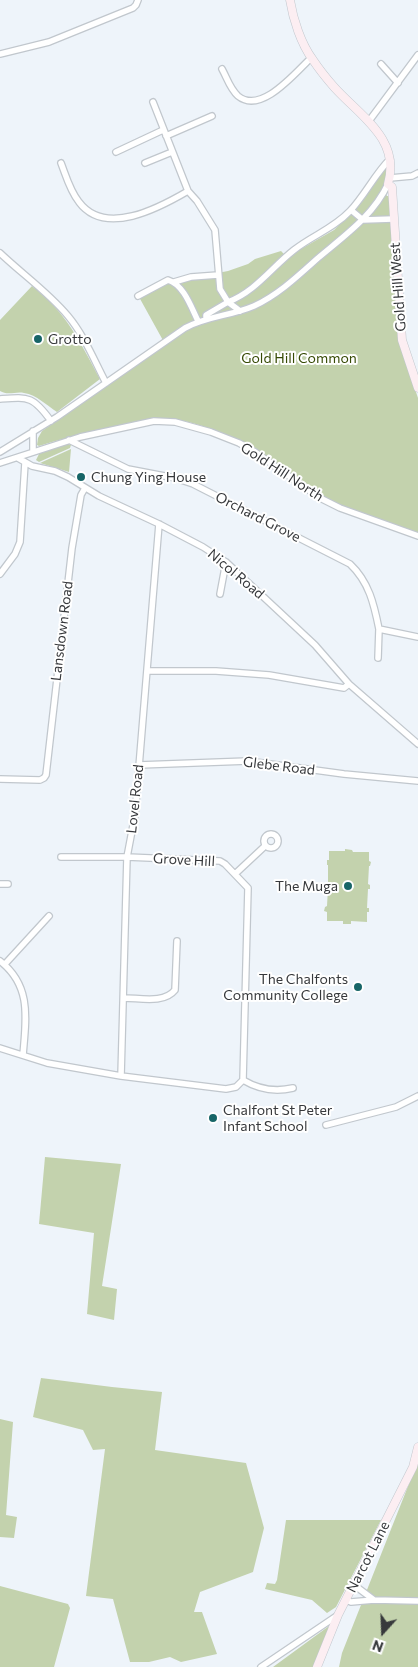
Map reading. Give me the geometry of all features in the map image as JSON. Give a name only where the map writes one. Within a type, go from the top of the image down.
[{"type":"street","points":[[0,54],[56,39],[133,8],[138,0]]},
{"type":"street","points":[[206,318],[206,315],[228,302],[243,296],[291,252],[307,240],[332,227],[351,210],[390,159],[384,142],[369,121],[334,87],[311,58],[293,18],[290,0]]},
{"type":"street","points":[[369,121],[418,55]]},
{"type":"street","points":[[222,69],[239,97],[254,101],[261,100],[272,93],[311,58]]},
{"type":"street","points":[[381,64],[398,83]]},
{"type":"street","points":[[153,102],[188,191],[197,201],[215,230],[220,289],[225,300],[240,311]]},
{"type":"street","points":[[116,152],[212,116]]},
{"type":"street","points":[[146,163],[172,152]]},
{"type":"street","name":"Gold Hill West","points":[[390,159],[389,181],[392,187],[402,340],[418,386]]},
{"type":"street","points":[[61,163],[79,202],[96,216],[107,220],[135,215],[171,201],[188,191]]},
{"type":"street","points":[[0,452],[51,421],[173,336],[198,321],[251,308],[271,297],[363,220],[380,200],[389,181],[418,173]]},
{"type":"street","points":[[351,210],[363,220],[393,219]]},
{"type":"street","points":[[0,253],[52,299],[69,317],[85,342],[106,383]]},
{"type":"street","points":[[174,282],[192,277],[218,275]]},
{"type":"street","points":[[138,296],[168,280],[174,282],[183,292],[198,321]]},
{"type":"street","points":[[0,399],[19,397],[34,401],[40,405],[51,421]]},
{"type":"street","name":"Gold Hill North","points":[[0,463],[69,440],[154,421],[175,422],[226,438],[255,452],[320,498],[340,508],[418,536]]},
{"type":"street","points":[[33,451],[34,431]]},
{"type":"street","name":"Orchard Grove","points":[[69,440],[128,468],[175,478],[192,484],[350,564],[360,573],[372,598],[379,629],[378,658]]},
{"type":"street","name":"Nicol Road","points":[[18,458],[25,463],[62,474],[85,488],[203,547],[226,562],[315,645],[349,684],[418,744]]},
{"type":"street","points":[[0,574],[15,554],[20,542],[25,463]]},
{"type":"street","name":"Lansdown Road","points":[[0,779],[40,780],[46,775],[72,548],[81,495],[85,488]]},
{"type":"street","name":"Lovel Road","points":[[121,1076],[128,857],[135,815],[159,524]]},
{"type":"street","points":[[220,594],[226,562]]},
{"type":"street","points":[[379,629],[418,637]]},
{"type":"street","points":[[146,671],[216,671],[270,675],[344,688],[349,684]]},
{"type":"street","name":"Glebe Road","points":[[139,765],[248,761],[344,774],[418,781]]},
{"type":"street","points":[[235,874],[265,846]]},
{"type":"street","name":"Grove Hill","points":[[62,857],[128,857],[220,861],[248,888],[243,1080]]},
{"type":"street","points":[[0,884],[8,884]]},
{"type":"street","points":[[24,1055],[26,1008],[19,982],[2,962],[50,916]]},
{"type":"street","points":[[124,998],[164,999],[175,990],[177,941]]},
{"type":"street","points":[[0,1048],[48,1063],[121,1076],[226,1089],[236,1087],[243,1080],[252,1086],[274,1090],[293,1088]]},
{"type":"street","points":[[326,1125],[396,1107],[418,1096]]},
{"type":"street","name":"Narcot Lane","points":[[317,1667],[338,1615],[412,1467],[418,1447]]},
{"type":"street","points":[[354,1584],[374,1600]]},
{"type":"street","points":[[346,1600],[351,1602],[374,1600],[418,1602]]},
{"type":"street","points":[[261,1667],[338,1615]]},
{"type":"green space","name":"Gold Hill Common","points":[[385,167],[387,167],[387,176],[383,189],[387,196],[390,196],[398,333],[418,398],[418,533],[349,509],[323,497],[247,444],[228,435],[184,421],[163,418],[148,419],[37,445],[42,431],[165,344],[139,297],[164,283],[228,271],[248,264],[255,259],[281,251],[287,257],[334,230],[345,219]]},
{"type":"green space","points":[[32,286],[64,318],[79,340],[100,379],[57,412],[29,394],[0,391],[0,320]]},
{"type":"green space","points":[[68,444],[71,445],[70,448],[39,462],[36,460],[40,452]]},
{"type":"green space","points":[[71,449],[69,472],[40,463]]},
{"type":"green space","name":"The Muga","points":[[345,849],[352,850],[353,852],[369,852],[369,861],[371,862],[369,866],[368,884],[370,889],[368,889],[367,908],[369,908],[369,912],[367,912],[367,922],[351,921],[351,924],[343,924],[343,921],[327,921],[327,912],[324,911],[327,906],[328,888],[326,888],[326,884],[328,883],[327,860],[329,860],[329,851],[345,851]]},
{"type":"green space","points":[[45,1157],[121,1164],[102,1286],[117,1289],[114,1320],[87,1314],[94,1233],[39,1224]]},
{"type":"green space","points":[[41,1378],[162,1392],[155,1450],[246,1463],[264,1528],[253,1572],[200,1592],[194,1612],[202,1612],[217,1654],[181,1662],[170,1657],[149,1662],[130,1662],[113,1599],[86,1596],[105,1449],[93,1450],[83,1430],[33,1417]]},
{"type":"green space","points":[[0,1419],[13,1422],[6,1515],[17,1517],[14,1538],[0,1537]]},
{"type":"green space","points":[[418,1461],[418,1667],[339,1667],[342,1653]]},
{"type":"green space","points":[[286,1520],[381,1520],[336,1607],[327,1613],[312,1600],[265,1589],[267,1583],[275,1584],[277,1580]]},
{"type":"green space","points":[[0,1586],[68,1604],[70,1608],[54,1667],[0,1667]]},
{"type":"green space","points":[[329,1626],[317,1667],[273,1667]]},
{"type":"place","name":"Grotto","points":[[38,339]]},
{"type":"place","name":"Chung Ying House","points":[[81,477]]},
{"type":"place","name":"The Muga","points":[[348,886]]},
{"type":"place","name":"The Chalfonts Community College","points":[[358,987]]},
{"type":"place","name":"Chalfont St Peter Infant School","points":[[213,1118]]}]
